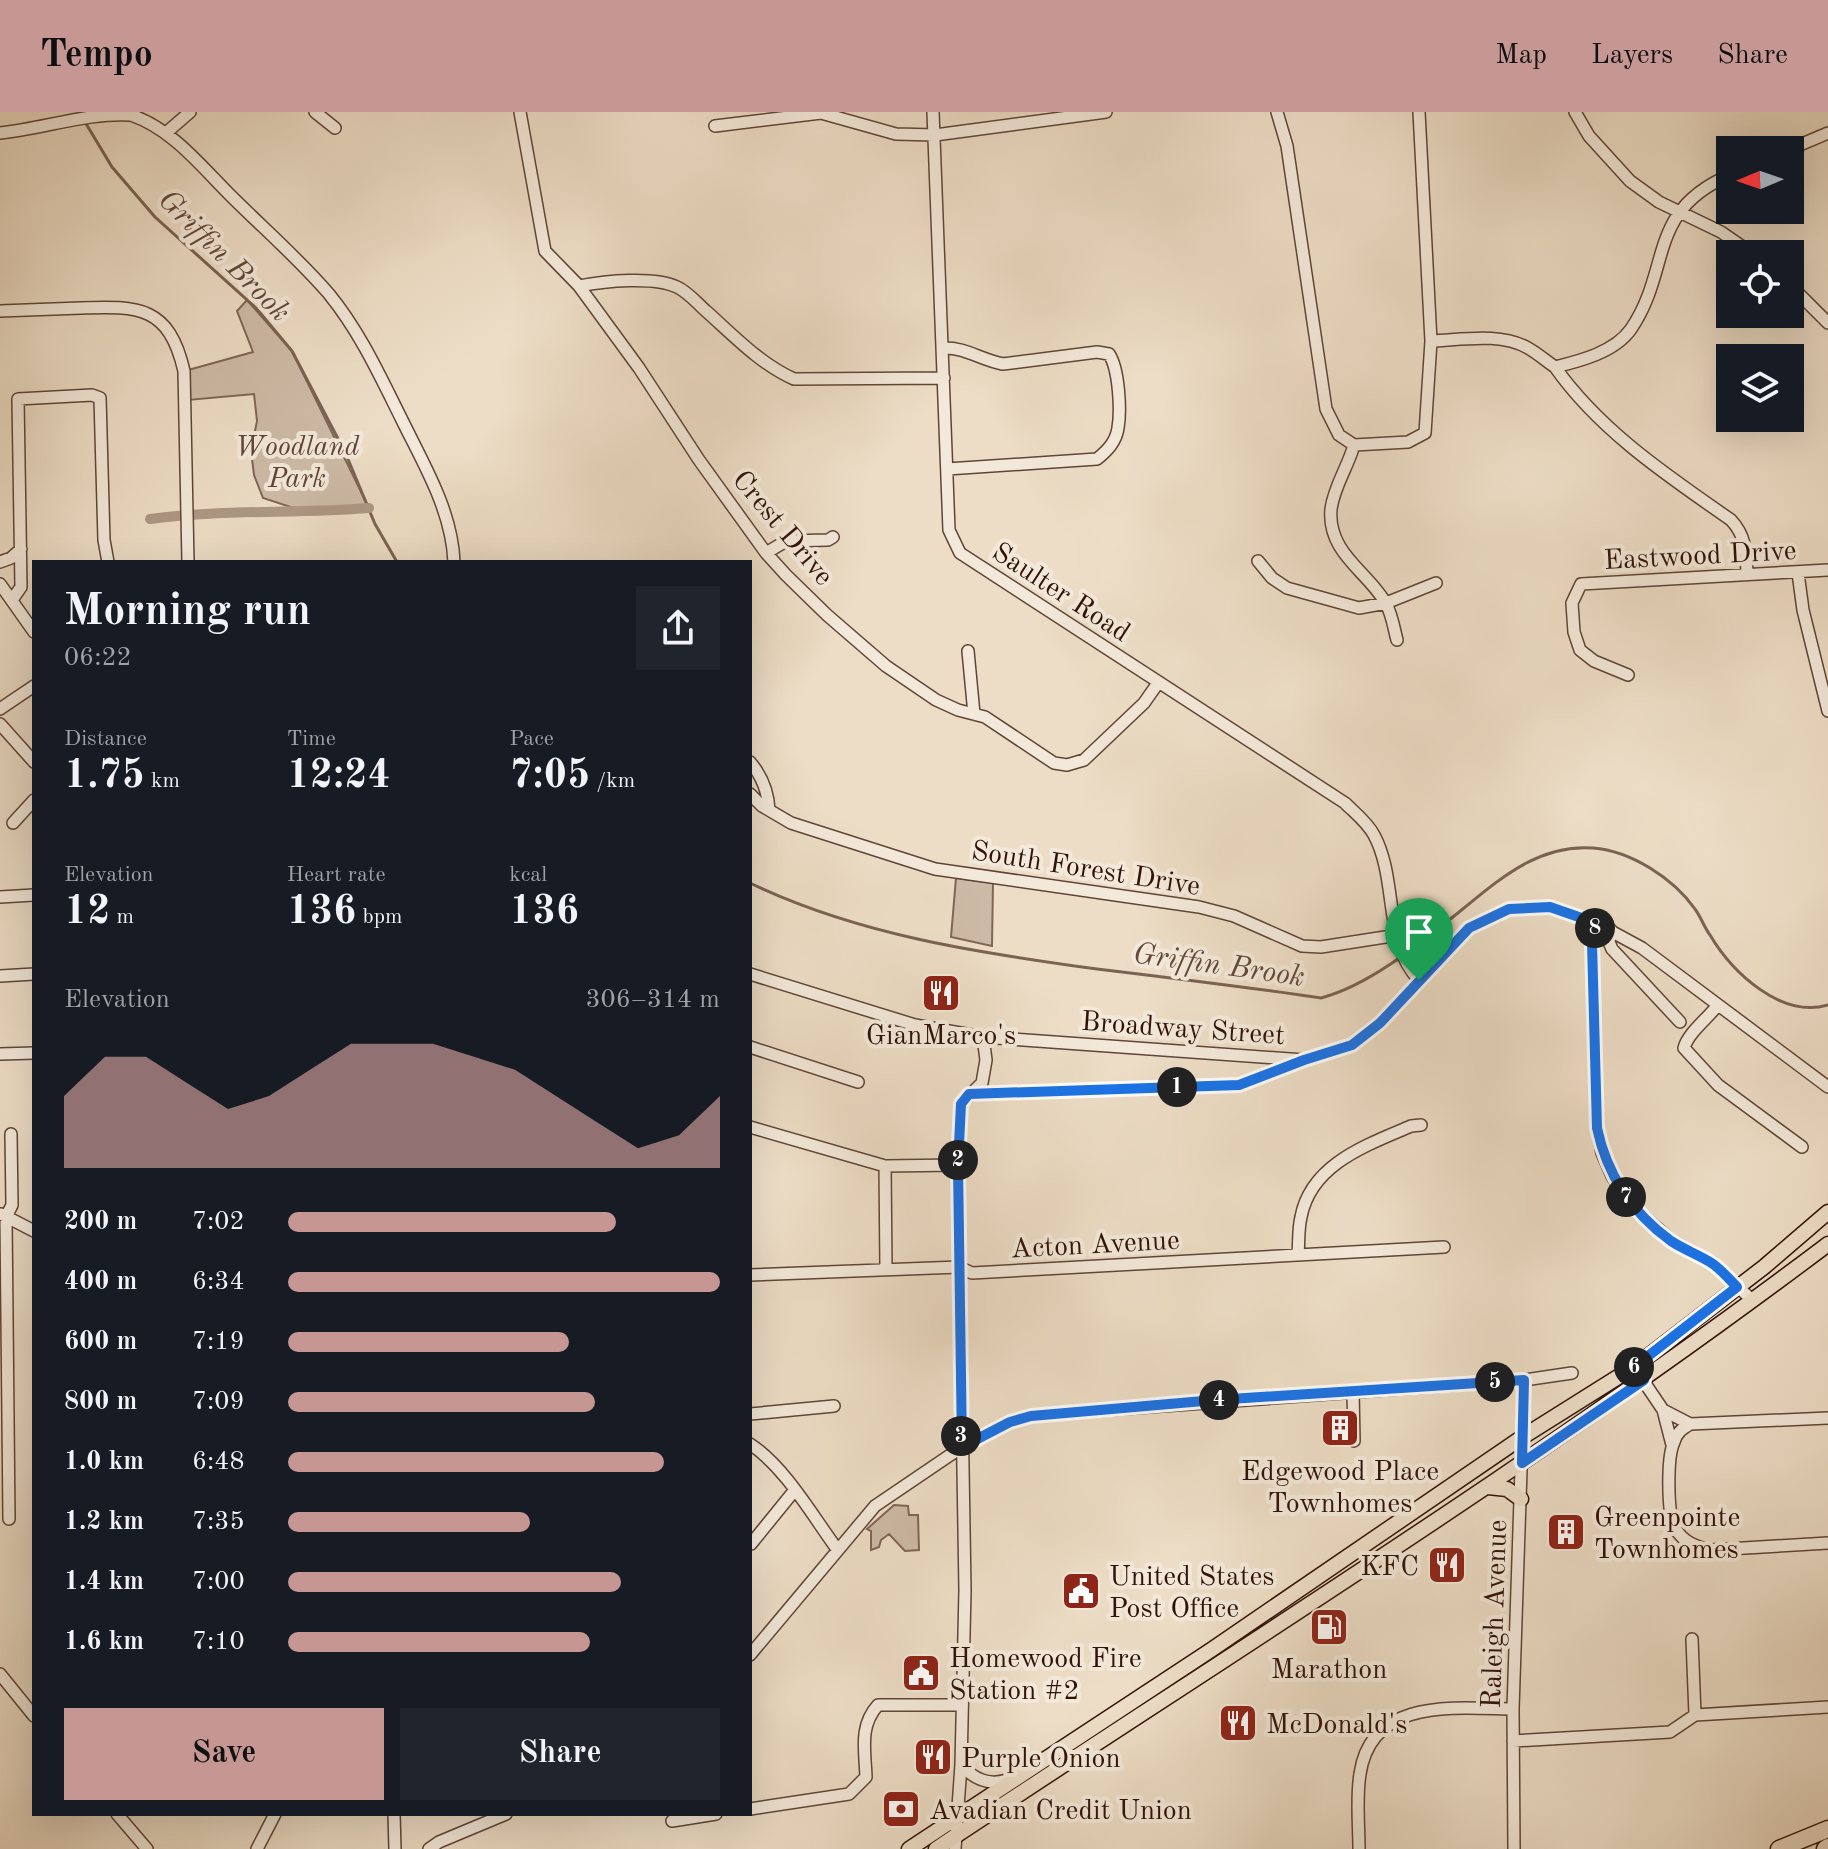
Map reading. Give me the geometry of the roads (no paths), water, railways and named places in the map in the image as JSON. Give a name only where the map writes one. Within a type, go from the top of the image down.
[{"type":"highway","points":[[1779,1849],[1828,1829]]},
{"type":"main road","points":[[909,1849],[1225,1640],[1524,1436],[1634,1367],[1828,1212]]},
{"type":"main road","points":[[936,1849],[955,1843],[1488,1487],[1644,1380],[1828,1244]]},
{"type":"main road","points":[[1488,1487],[1507,1489],[1521,1499]]},
{"type":"street","points":[[167,132],[190,112]]},
{"type":"street","points":[[315,112],[335,128]]},
{"type":"street","name":"Crest Drive","points":[[520,112],[545,251],[579,286],[766,553],[886,666],[936,700],[985,717],[1054,763],[1067,765],[1084,760],[1144,703],[1158,683]]},
{"type":"street","name":"Saulter Road","points":[[933,112],[949,530],[960,553],[1345,803],[1368,825],[1380,849],[1405,963],[1419,980]]},
{"type":"street","points":[[715,126],[821,113],[896,134],[935,135],[1106,112]]},
{"type":"street","points":[[1277,112],[1287,146],[1326,409],[1339,435],[1354,445],[1408,442],[1425,433],[1431,341],[1419,112]]},
{"type":"street","points":[[1575,112],[1589,136],[1630,181],[1733,240]]},
{"type":"street","points":[[0,133],[23,131],[71,116],[89,114],[129,114],[167,132],[328,294],[364,344],[439,496],[454,544],[454,560]]},
{"type":"street","points":[[1804,143],[1828,133]]},
{"type":"street","points":[[1555,367],[1582,361],[1609,347],[1630,331],[1646,296],[1671,223],[1678,211],[1716,181]]},
{"type":"street","points":[[579,286],[605,281],[677,287],[758,358],[777,372],[794,379],[944,378]]},
{"type":"street","points":[[1804,299],[1828,323]]},
{"type":"street","points":[[0,311],[127,306],[153,316],[167,330],[179,348],[184,371],[188,560]]},
{"type":"street","points":[[1431,341],[1510,341],[1527,347],[1555,367],[1570,388],[1617,435],[1656,468],[1731,520],[1740,530],[1746,548],[1747,573]]},
{"type":"street","points":[[943,348],[959,347],[988,361],[1003,364],[1097,352],[1109,354],[1115,363],[1118,385],[1118,430],[1109,450],[1097,459],[947,469]]},
{"type":"street","points":[[12,600],[21,587],[18,399],[92,395],[100,398],[104,540],[108,560]]},
{"type":"street","points":[[1354,445],[1336,486],[1331,511],[1333,529],[1346,557],[1386,603],[1397,640]]},
{"type":"street","points":[[766,553],[786,541],[828,540],[833,537]]},
{"type":"street","points":[[0,562],[21,549]]},
{"type":"street","points":[[1258,561],[1272,578],[1287,588],[1359,608],[1386,603],[1436,583]]},
{"type":"street","name":"Eastwood Drive","points":[[1628,675],[1594,661],[1580,650],[1574,632],[1572,603],[1581,584],[1828,570]]},
{"type":"street","points":[[1798,573],[1803,610],[1828,711]]},
{"type":"street","points":[[0,584],[32,629]]},
{"type":"street","points":[[968,651],[974,714]]},
{"type":"street","points":[[0,709],[32,687]]},
{"type":"street","points":[[0,724],[32,760]]},
{"type":"street","points":[[752,765],[769,796],[769,810]]},
{"type":"street","name":"South Forest Drive","points":[[752,796],[791,823],[935,869],[1199,907],[1234,916],[1302,946],[1399,940]]},
{"type":"street","points":[[13,823],[32,802]]},
{"type":"street","points":[[0,897],[32,895]]},
{"type":"street","name":"Broadway Street","points":[[752,975],[915,1025],[983,1037],[1304,1060],[1352,1045],[1380,1023],[1469,928],[1509,909],[1550,907],[1596,923],[1642,948],[1828,1087]]},
{"type":"street","points":[[1596,923],[1592,943],[1594,1044],[1597,1128],[1602,1153],[1612,1176],[1633,1207],[1672,1241],[1713,1263],[1753,1301]]},
{"type":"street","points":[[1611,930],[1609,942],[1612,949],[1680,1022]]},
{"type":"street","points":[[0,976],[32,974]]},
{"type":"street","points":[[1717,1006],[1686,1039],[1684,1048],[1718,1085],[1802,1147]]},
{"type":"street","points":[[955,1843],[961,1765],[965,1590],[958,1165],[961,1104],[982,1083],[986,1060],[983,1037]]},
{"type":"street","points":[[752,1048],[858,1082]]},
{"type":"street","points":[[0,1054],[32,1053]]},
{"type":"street","points":[[969,1094],[1239,1085],[1304,1060]]},
{"type":"street","points":[[1298,1255],[1301,1218],[1307,1198],[1317,1182],[1352,1151],[1411,1126],[1421,1125]]},
{"type":"street","points":[[752,1128],[885,1166],[958,1165]]},
{"type":"street","points":[[9,1519],[3,1216],[12,1205],[11,1134]]},
{"type":"street","points":[[885,1166],[886,1269]]},
{"type":"street","points":[[3,1216],[32,1230]]},
{"type":"street","name":"Acton Avenue","points":[[752,1275],[959,1267],[972,1273],[1444,1247]]},
{"type":"street","points":[[1634,1367],[1663,1410],[1672,1445],[1672,1516],[1675,1528],[1689,1544],[1711,1550],[1828,1543]]},
{"type":"street","points":[[752,1653],[875,1506],[962,1447],[1010,1422],[1031,1416],[1524,1380],[1572,1373]]},
{"type":"street","name":"Raleigh Avenue","points":[[1514,1849],[1513,1709],[1524,1380]]},
{"type":"street","points":[[1353,1391],[1354,1441]]},
{"type":"street","points":[[752,1414],[834,1406]]},
{"type":"street","points":[[1663,1410],[1690,1424],[1828,1418]]},
{"type":"street","points":[[1672,1445],[1679,1431],[1690,1424]]},
{"type":"street","points":[[752,1445],[762,1452],[794,1491],[837,1549]]},
{"type":"street","points":[[752,1543],[794,1491]]},
{"type":"street","points":[[1692,1639],[1695,1715]]},
{"type":"street","points":[[0,1674],[32,1714]]},
{"type":"street","points":[[752,1809],[849,1794],[857,1788],[866,1777],[864,1727],[878,1705],[962,1705]]},
{"type":"street","points":[[1513,1741],[1670,1732],[1695,1715],[1828,1707]]},
{"type":"street","points":[[1359,1849],[1360,1776],[1365,1755],[1383,1729],[1402,1717],[1420,1711],[1513,1709]]},
{"type":"street","points":[[961,1765],[981,1780],[996,1784],[1019,1777]]},
{"type":"street","points":[[119,1816],[147,1849]]},
{"type":"street","points":[[257,1849],[274,1816]]},
{"type":"street","points":[[394,1816],[395,1849]]},
{"type":"street","points":[[429,1849],[501,1816]]},
{"type":"street","points":[[672,1821],[703,1816]]},
{"type":"waterway","name":"Griffin Brook","points":[[85,122],[112,167],[155,217],[256,308],[292,351],[345,452],[375,524],[396,560]]},
{"type":"waterway","points":[[150,519],[369,508]]},
{"type":"waterway","name":"Griffin Brook","points":[[752,884],[833,916],[920,940],[1097,969],[1321,998],[1377,973],[1523,865],[1556,851],[1593,848],[1636,860],[1675,887],[1695,909],[1731,964],[1760,989],[1793,1005],[1810,1008],[1828,1005]]},
{"type":"place","name":"GianMarco's","points":[[941,993]]},
{"type":"place","name":"Edgewood Place Townhomes","points":[[1340,1428]]},
{"type":"place","name":"Greenpointe Townhomes","points":[[1566,1532]]},
{"type":"place","name":"KFC","points":[[1447,1565]]},
{"type":"place","name":"United States Post Office","points":[[1081,1591]]},
{"type":"place","name":"Marathon","points":[[1329,1627]]},
{"type":"place","name":"Homewood Fire Station #2","points":[[921,1673]]},
{"type":"place","name":"McDonald's","points":[[1238,1723]]},
{"type":"place","name":"Purple Onion","points":[[933,1757]]},
{"type":"place","name":"Avadian Credit Union","points":[[901,1809]]},
{"type":"park label","name":"Woodland Park","points":[[297,461]]}]
